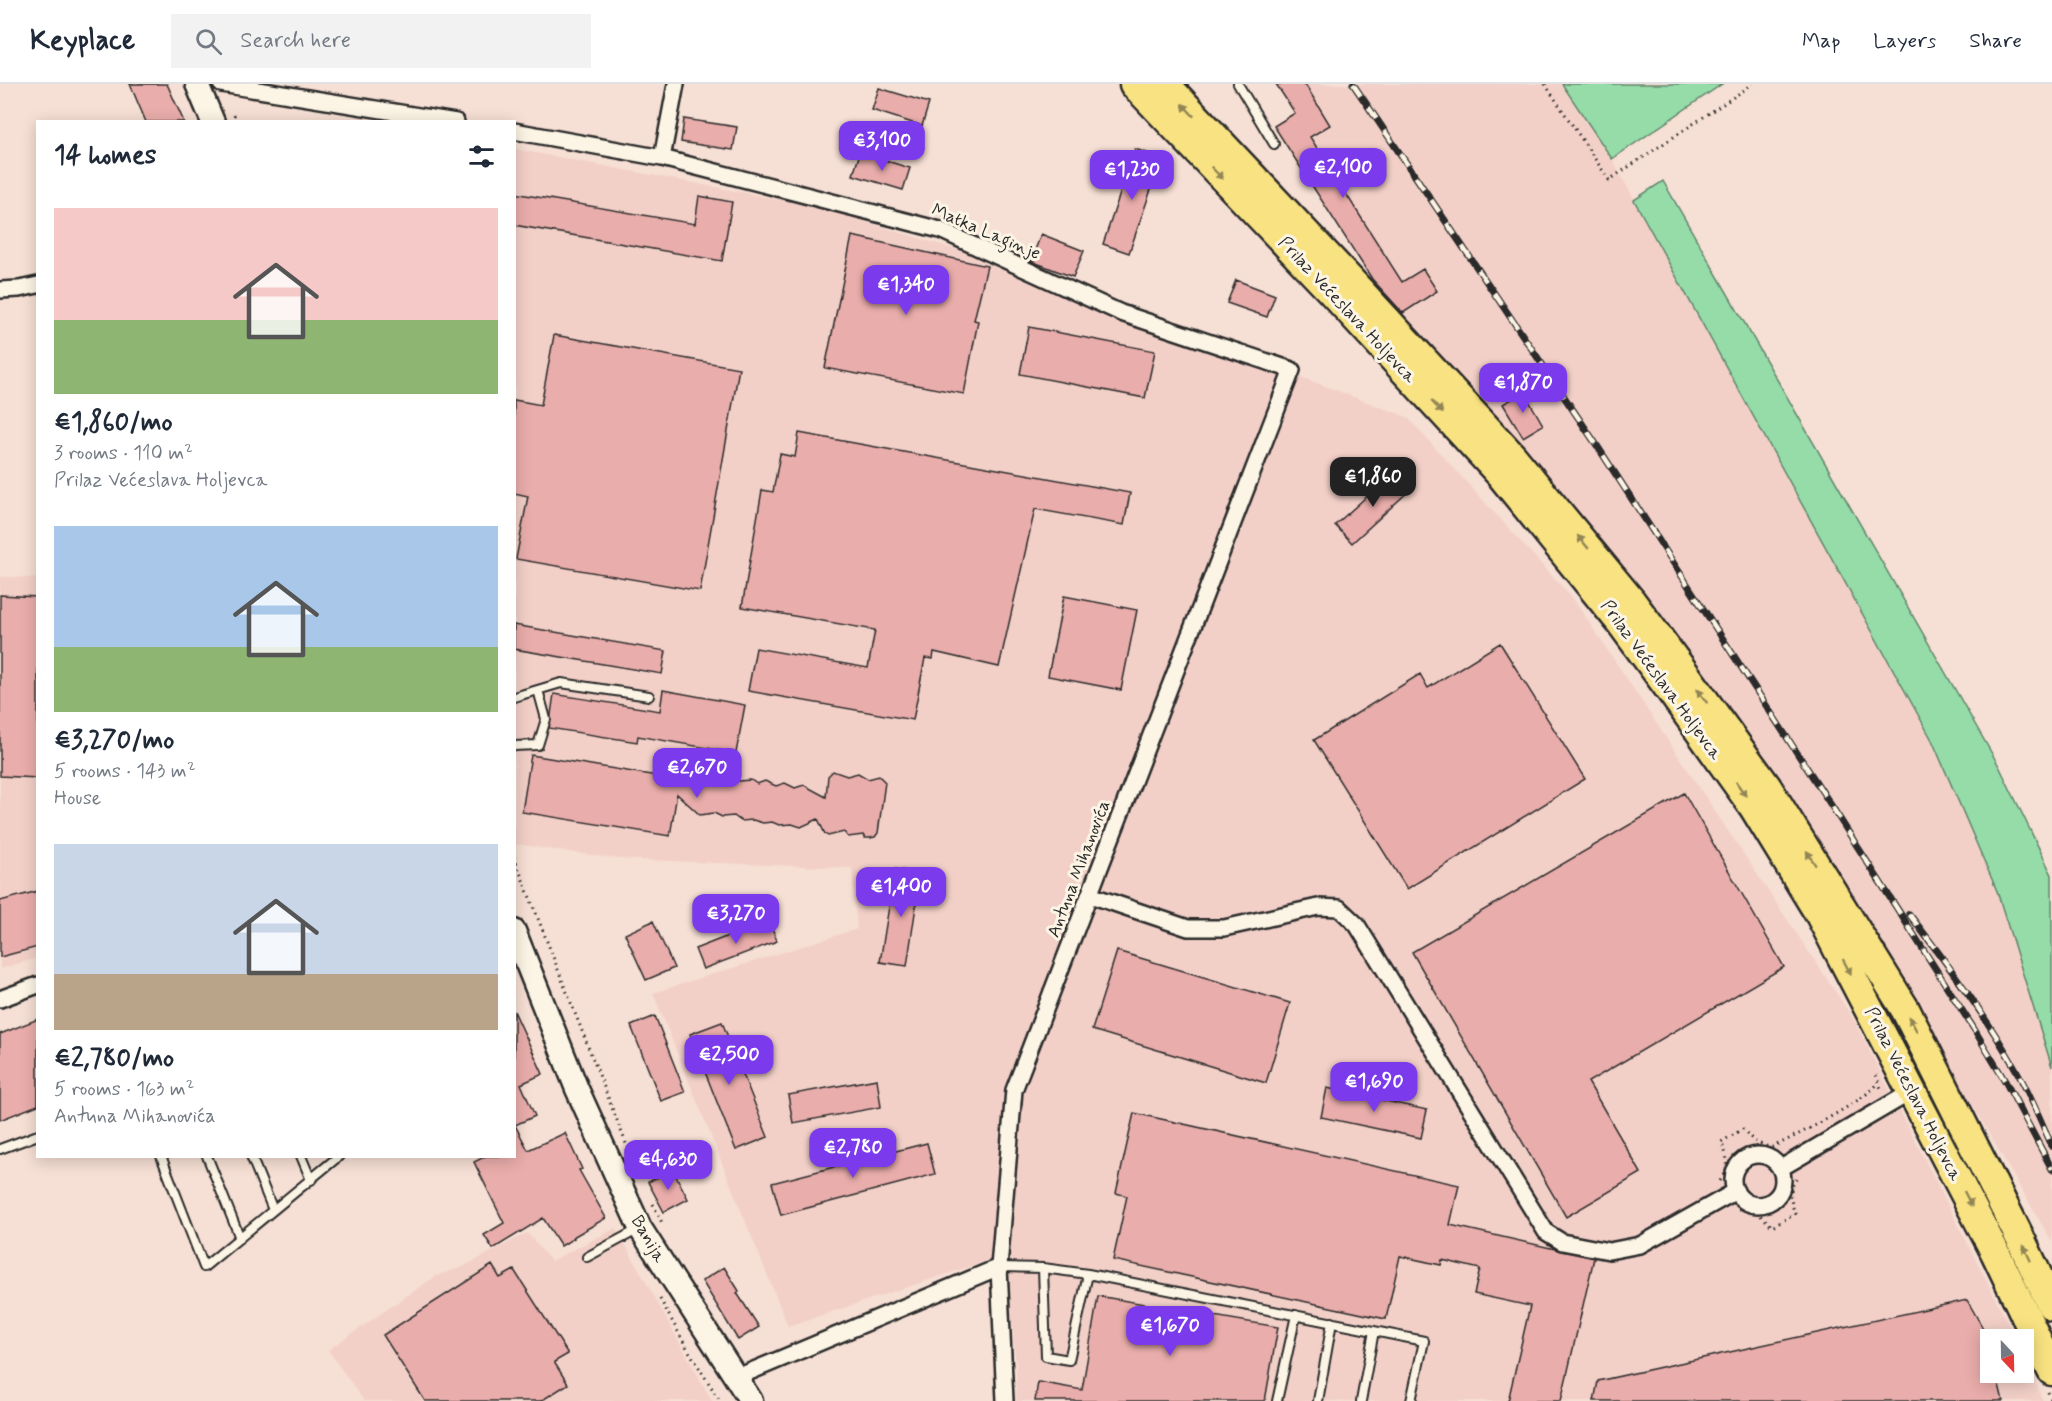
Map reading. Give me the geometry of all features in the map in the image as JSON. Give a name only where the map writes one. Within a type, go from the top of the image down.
[{"type":"highway","name":"Prilaz Većeslava Holjevca","points":[[1134,84],[1331,291],[1492,466],[1621,623],[1759,816],[1820,915],[1995,1252],[2052,1371]]},
{"type":"highway","name":"Prilaz Većeslava Holjevca","points":[[1164,84],[1349,279],[1512,456],[1632,602],[1767,787],[1905,1009],[2052,1306]]},
{"type":"main road","points":[[197,84],[224,118]]},
{"type":"main road","name":"Banija","points":[[516,936],[577,1089],[640,1228],[751,1401]]},
{"type":"street","points":[[221,84],[444,120]]},
{"type":"street","points":[[662,158],[676,84]]},
{"type":"street","name":"Matka Laginje","points":[[516,131],[662,158],[940,230],[1120,313],[1292,370]]},
{"type":"street","points":[[0,290],[36,285]]},
{"type":"street","name":"Antuna Mihanovića","points":[[1005,1401],[999,1267],[1014,1090],[1292,370]]},
{"type":"street","points":[[1090,895],[1188,928],[1224,928],[1318,907],[1339,908],[1357,925],[1546,1232],[1562,1242],[1609,1251],[1640,1245],[1736,1191]]},
{"type":"street","points":[[0,999],[36,986]]},
{"type":"street","points":[[1781,1168],[1940,1076]]},
{"type":"street","points":[[1761,1155],[1776,1162],[1781,1168],[1783,1183],[1772,1201],[1756,1204],[1748,1202],[1736,1191],[1734,1184],[1736,1169],[1746,1158],[1761,1155]]},
{"type":"street","points":[[735,1378],[999,1267]]},
{"type":"lane","points":[[1238,84],[1275,144]]},
{"type":"lane","points":[[516,696],[561,683],[649,696]]},
{"type":"lane","points":[[516,746],[538,745],[546,719],[538,690]]},
{"type":"lane","points":[[0,1149],[36,1136]]},
{"type":"lane","points":[[162,1158],[204,1267],[337,1158]]},
{"type":"lane","points":[[208,1158],[240,1238]]},
{"type":"lane","points":[[252,1158],[273,1210]]},
{"type":"lane","points":[[302,1158],[311,1180]]},
{"type":"lane","points":[[587,1257],[640,1228]]},
{"type":"lane","points":[[999,1267],[1043,1268],[1088,1274],[1424,1341],[1411,1401]]},
{"type":"lane","points":[[1043,1268],[1046,1356],[1069,1360],[1088,1274]]},
{"type":"lane","points":[[1277,1401],[1296,1315]]},
{"type":"lane","points":[[1318,1401],[1332,1322]]},
{"type":"lane","points":[[1361,1401],[1374,1331]]},
{"type":"path","points":[[1545,84],[1609,180],[1753,84]]},
{"type":"path","points":[[516,862],[628,1150]]},
{"type":"path","points":[[1718,1184],[1726,1172],[1728,1155],[1721,1142],[1743,1129],[1752,1141],[1761,1146],[1772,1146],[1856,1102],[1872,1091],[1878,1083],[1872,1068]]},
{"type":"path","points":[[1772,1227],[1795,1214],[1791,1199],[1791,1185],[1803,1172]]},
{"type":"path","points":[[651,1201],[667,1233]]},
{"type":"path","points":[[655,1291],[720,1401]]},
{"type":"shaded area","points":[[1305,84],[1562,84],[1612,159],[1932,740],[1997,891],[2052,1067],[2052,1242],[1832,864],[1699,672],[1506,425],[1396,317],[1274,126],[1314,100]]},
{"type":"shaded area","points":[[516,149],[814,206],[987,259],[1407,417],[1574,600],[1853,1018],[2011,1329],[1980,1329],[1980,1383],[2034,1383],[2034,1380],[2043,1401],[1016,1401],[1016,1366],[1006,1255],[788,1326],[653,993],[857,929],[852,868],[618,859],[516,844]]},
{"type":"shaded area","points":[[0,577],[36,578],[36,958],[0,969]]},
{"type":"shaded area","points":[[616,1228],[712,1401],[364,1401],[328,1350],[436,1276],[463,1267],[527,1233],[551,1261]]},
{"type":"green space","points":[[1562,84],[1722,84],[1612,159]]},
{"type":"green space","points":[[1663,181],[1999,766],[2052,875],[2052,1067],[1997,891],[1932,740],[1634,200]]},
{"type":"building","points":[[130,84],[167,84],[183,120],[145,120]]},
{"type":"building","points":[[1276,84],[1305,84],[1330,125],[1310,137],[1402,282],[1423,269],[1437,291],[1403,313],[1372,279],[1274,126],[1295,113]]},
{"type":"building","points":[[879,88],[929,103],[922,126],[872,110]]},
{"type":"building","points":[[684,119],[737,127],[733,150],[681,142]]},
{"type":"building","points":[[1135,149],[1162,158],[1129,253],[1103,244]]},
{"type":"building","points":[[860,153],[910,168],[903,190],[853,175]]},
{"type":"building","points":[[516,193],[695,224],[699,196],[732,202],[722,261],[516,225]]},
{"type":"building","points":[[1041,234],[1084,251],[1073,277],[1031,261]]},
{"type":"building","points":[[852,236],[987,266],[974,320],[978,321],[964,394],[825,368]]},
{"type":"building","points":[[1236,280],[1275,295],[1267,317],[1227,303]]},
{"type":"building","points":[[1029,327],[1155,351],[1145,398],[1020,374]]},
{"type":"building","points":[[554,335],[739,368],[700,591],[516,559],[528,496],[516,493],[516,400],[541,405]]},
{"type":"building","points":[[1524,392],[1543,425],[1523,437],[1503,404]]},
{"type":"building","points":[[799,433],[1130,493],[1124,525],[1035,509],[999,667],[934,652],[933,659],[925,658],[913,720],[748,691],[756,648],[868,668],[875,630],[742,607],[762,490],[773,492],[780,454],[795,457]]},
{"type":"building","points":[[1394,472],[1410,490],[1352,543],[1335,525]]},
{"type":"building","points":[[0,595],[36,597],[36,778],[0,776]]},
{"type":"building","points":[[1064,596],[1137,610],[1121,690],[1048,676]]},
{"type":"building","points":[[516,625],[666,651],[662,674],[516,649]]},
{"type":"building","points":[[1500,643],[1585,779],[1407,889],[1314,740],[1420,674],[1428,688]]},
{"type":"building","points":[[663,690],[745,705],[736,753],[638,736],[637,742],[549,728],[554,694],[660,711]]},
{"type":"building","points":[[531,755],[693,782],[699,775],[709,773],[719,779],[724,776],[734,777],[739,781],[751,780],[757,784],[765,781],[776,786],[785,783],[795,788],[804,785],[826,797],[828,776],[833,771],[847,776],[858,773],[868,779],[879,776],[885,782],[878,833],[875,837],[870,838],[865,838],[863,835],[848,837],[844,832],[828,836],[818,819],[801,827],[753,820],[741,821],[734,816],[722,817],[714,813],[700,815],[677,794],[670,836],[522,812]]},
{"type":"building","points":[[1684,793],[1784,967],[1588,1082],[1641,1173],[1566,1217],[1412,952]]},
{"type":"building","points":[[895,869],[921,873],[907,966],[880,962]]},
{"type":"building","points":[[36,892],[36,948],[0,957],[0,901]]},
{"type":"building","points":[[769,920],[777,941],[703,969],[695,949]]},
{"type":"building","points":[[653,921],[674,968],[646,980],[625,934]]},
{"type":"building","points":[[1117,951],[1290,1003],[1266,1083],[1092,1030]]},
{"type":"building","points":[[516,1015],[543,1074],[521,1084],[535,1116],[516,1125]]},
{"type":"building","points":[[655,1016],[685,1092],[661,1101],[631,1026]]},
{"type":"building","points":[[36,1020],[36,1106],[0,1120],[0,1034]]},
{"type":"building","points":[[722,1022],[768,1137],[736,1150],[690,1034]]},
{"type":"building","points":[[877,1079],[881,1107],[793,1123],[788,1095]]},
{"type":"building","points":[[1327,1088],[1427,1110],[1421,1138],[1321,1117]]},
{"type":"building","points":[[1134,1113],[1459,1185],[1450,1225],[1594,1258],[1561,1401],[1508,1401],[1530,1306],[1474,1294],[1480,1269],[1442,1260],[1441,1265],[1400,1256],[1386,1319],[1113,1260],[1127,1196],[1116,1193]]},
{"type":"building","points":[[516,1127],[528,1150],[565,1133],[582,1169],[579,1170],[606,1218],[561,1246],[543,1218],[493,1249],[484,1235],[504,1223],[474,1162],[482,1158],[516,1158]]},
{"type":"building","points":[[927,1143],[935,1174],[781,1215],[772,1183]]},
{"type":"building","points":[[673,1170],[688,1199],[664,1212],[648,1182]]},
{"type":"building","points":[[492,1265],[500,1278],[514,1270],[568,1354],[554,1362],[568,1384],[541,1401],[425,1401],[383,1335]]},
{"type":"building","points":[[724,1267],[739,1291],[737,1293],[759,1327],[738,1340],[702,1281]]},
{"type":"building","points":[[1098,1296],[1278,1327],[1265,1401],[1035,1401],[1038,1382],[1082,1390]]},
{"type":"building","points":[[1967,1300],[1983,1329],[1980,1329],[1980,1383],[1999,1383],[2003,1401],[1594,1401],[1598,1381]]},
{"type":"railway","points":[[1353,84],[1596,444],[1829,802],[1974,1029],[2052,1169]]},
{"type":"railway","points":[[1909,914],[2002,1046],[2025,1086],[2052,1146]]}]
